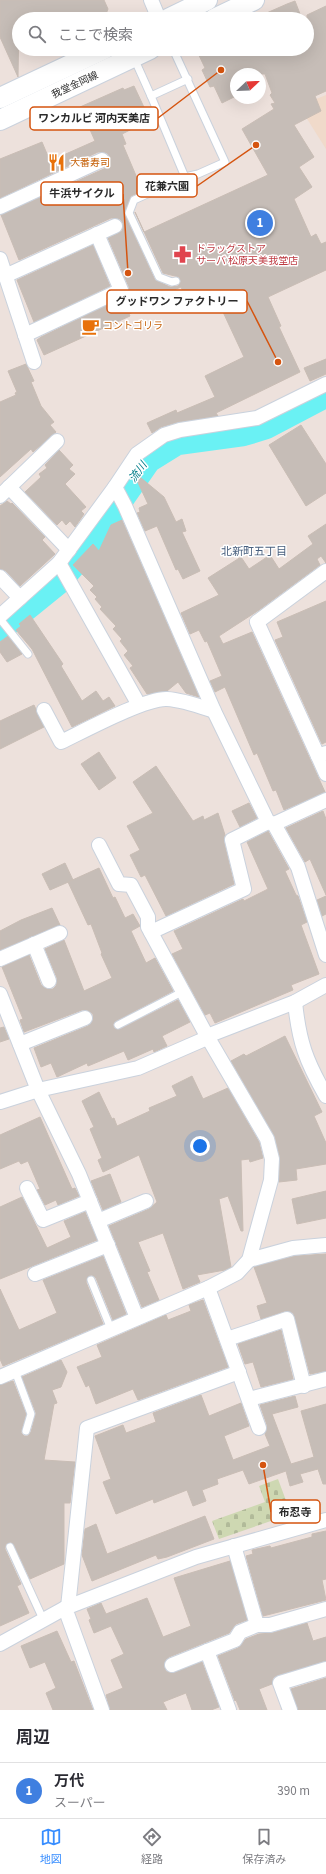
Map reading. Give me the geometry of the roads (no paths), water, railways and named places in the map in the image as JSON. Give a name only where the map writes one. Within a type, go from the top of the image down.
[{"type":"main road","points":[[182,12],[207,0]]},
{"type":"main road","points":[[229,12],[254,0]]},
{"type":"main road","name":"我堂金岡線","points":[[0,98],[89,56]]},
{"type":"main road","name":"我堂金岡線","points":[[0,120],[136,56]]},
{"type":"street","points":[[151,0],[156,12]]},
{"type":"street","points":[[0,207],[102,160]]},
{"type":"street","points":[[5,276],[115,226]]},
{"type":"street","points":[[25,335],[120,290],[97,234]]},
{"type":"street","points":[[0,259],[34,362]]},
{"type":"street","points":[[2,621],[20,598],[63,570],[69,550],[117,490],[137,454],[164,435],[180,430],[257,418],[326,384]]},
{"type":"street","points":[[57,441],[4,491],[69,550]]},
{"type":"street","points":[[117,490],[214,711],[271,823],[298,868],[326,955]]},
{"type":"street","points":[[63,570],[139,705]]},
{"type":"street","points":[[326,571],[257,622],[322,754],[326,774]]},
{"type":"street","points":[[0,577],[20,598]]},
{"type":"street","points":[[44,710],[62,742],[139,705],[165,699],[191,703],[214,711]]},
{"type":"street","points":[[151,932],[244,889],[232,840],[326,800]]},
{"type":"street","points":[[0,1377],[208,1288],[237,1273],[249,1260],[271,1180],[272,1159],[266,1139],[207,1037],[184,991],[148,927],[148,917],[131,885],[119,884],[99,845]]},
{"type":"street","points":[[0,959],[60,932]]},
{"type":"street","points":[[34,944],[49,981]]},
{"type":"street","points":[[0,1102],[38,1090],[138,1068],[207,1037],[295,1002],[326,985]]},
{"type":"street","points":[[0,994],[38,1090],[79,1174],[137,1318]]},
{"type":"street","points":[[295,1002],[298,1032],[309,1067],[326,1096]]},
{"type":"street","points":[[20,1044],[85,1018]]},
{"type":"street","points":[[27,1188],[43,1220],[90,1201]]},
{"type":"street","points":[[98,1221],[146,1201]]},
{"type":"street","points":[[35,1274],[108,1245]]},
{"type":"street","points":[[249,1260],[293,1248],[326,1245]]},
{"type":"street","points":[[208,1288],[260,1428]]},
{"type":"street","points":[[227,1339],[287,1319],[304,1386]]},
{"type":"street","points":[[102,1710],[67,1607],[87,1428],[239,1372]]},
{"type":"street","points":[[249,1399],[304,1386],[326,1379]]},
{"type":"street","points":[[0,1644],[67,1607],[196,1557],[326,1520]]},
{"type":"street","points":[[234,1546],[257,1625]]},
{"type":"street","points":[[172,1665],[235,1640],[240,1632],[257,1625],[270,1625],[326,1609]]},
{"type":"street","points":[[207,1651],[229,1710]]},
{"type":"street","points":[[290,1710],[280,1683],[326,1668]]},
{"type":"lane","points":[[143,56],[151,96],[185,176]]},
{"type":"lane","points":[[176,56],[225,162],[198,174],[185,176],[134,200],[128,213],[159,277],[172,282],[176,281]]},
{"type":"lane","points":[[151,96],[188,79]]},
{"type":"lane","points":[[2,621],[28,654]]},
{"type":"lane","points":[[118,1025],[184,991]]},
{"type":"lane","points":[[91,1280],[111,1330]]},
{"type":"lane","points":[[15,1371],[32,1414],[26,1431]]},
{"type":"lane","points":[[10,1547],[43,1619]]},
{"type":"waterway","name":"流川","points":[[0,627],[58,580],[86,547],[147,459],[176,441],[242,432],[265,425],[326,393]]},
{"type":"place","name":"ワンカルビ 河内天美店","points":[[221,70]]},
{"type":"place","name":"花兼六園","points":[[256,145]]},
{"type":"place","name":"大番寿司","points":[[57,163]]},
{"type":"place","name":"万代","points":[[260,223]]},
{"type":"place","name":"ドラッグストア サーバ 松原天美我堂店","points":[[183,255]]},
{"type":"place","name":"牛浜サイクル","points":[[128,273]]},
{"type":"place","name":"コントゴリラ","points":[[90,326]]},
{"type":"place","name":"グッドワン ファクトリー","points":[[278,362]]},
{"type":"place","name":"布忍寺","points":[[263,1465]]},
{"type":"district","name":"北新町五丁目","points":[[254,551]]}]
